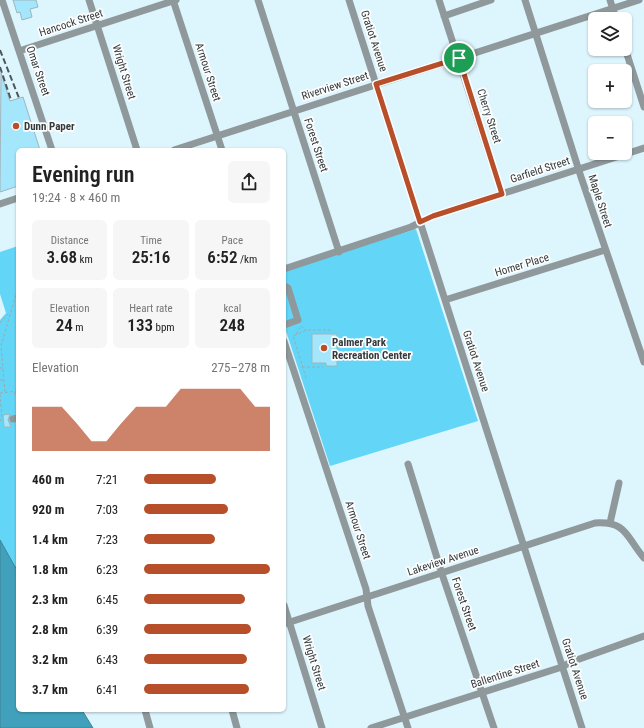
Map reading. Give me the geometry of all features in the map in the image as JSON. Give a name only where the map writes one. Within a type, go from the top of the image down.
[{"type":"street","name":"Omar Street","points":[[2,0],[51,148]]},
{"type":"street","name":"Wright Street","points":[[89,0],[136,148]]},
{"type":"street","name":"Hancock Street","points":[[19,52],[174,0]]},
{"type":"street","name":"Armour Street","points":[[174,0],[221,148]]},
{"type":"street","name":"Forest Street","points":[[258,0],[339,252]]},
{"type":"street","name":"Gratiot Avenue","points":[[349,0],[582,728]]},
{"type":"street","name":"Cherry Street","points":[[439,0],[502,194]]},
{"type":"street","points":[[444,16],[482,1],[491,0]]},
{"type":"street","name":"Maple Street","points":[[524,0],[605,250],[644,362]]},
{"type":"street","points":[[610,0],[613,12]]},
{"type":"street","name":"Riverview Street","points":[[181,148],[639,0]]},
{"type":"street","points":[[628,56],[644,107]]},
{"type":"street","name":"Garfield Street","points":[[286,268],[412,227],[433,216],[644,148]]},
{"type":"street","points":[[0,204],[16,199]]},
{"type":"street","name":"Homer Place","points":[[445,300],[605,250]]},
{"type":"street","points":[[286,287],[288,288],[298,320],[286,324]]},
{"type":"street","name":"Armour Street","points":[[286,347],[366,589],[368,606],[408,728]]},
{"type":"street","name":"Forest Street","points":[[408,464],[442,574],[494,728]]},
{"type":"street","points":[[619,483],[610,522],[625,532],[644,558]]},
{"type":"street","name":"Lakeview Avenue","points":[[287,623],[442,574],[585,525],[610,522]]},
{"type":"street","name":"Wright Street","points":[[287,623],[322,728]]},
{"type":"street","name":"Ballentine Street","points":[[371,728],[562,667],[571,662],[644,636]]},
{"type":"street","points":[[146,712],[150,728]]},
{"type":"street","points":[[233,712],[237,728]]},
{"type":"path","points":[[5,393],[1,346],[16,293]]},
{"type":"path","points":[[0,323],[10,312]]},
{"type":"path","points":[[301,326],[296,335],[293,336],[306,378]]},
{"type":"path","points":[[296,335],[307,330],[331,330]]},
{"type":"path","points":[[302,367],[324,367]]},
{"type":"path","points":[[0,421],[2,420],[0,393],[15,392],[15,396]]},
{"type":"shaded area","points":[[416,229],[478,421],[330,466],[286,331],[286,270]]},
{"type":"shaded area","points":[[16,247],[16,568],[0,540],[0,320],[6,313],[0,294],[0,252]]},
{"type":"shaded area","points":[[0,540],[16,568],[16,712],[83,712],[93,728],[0,728]]},
{"type":"building","points":[[13,0],[36,0],[38,7],[30,9],[32,17],[22,20],[20,12],[17,13]]},
{"type":"building","name":"Dunn Paper","points":[[1,73],[10,101],[23,97],[39,148],[16,148],[16,187],[0,192]]},
{"type":"building","name":"Palmer Park Recreation Center","points":[[312,334],[337,334],[337,366],[326,366],[326,363],[312,363]]},
{"type":"building","points":[[10,414],[8,420],[11,427],[4,427],[3,415]]},
{"type":"railway","points":[[0,50],[19,98]]},
{"type":"railway","points":[[0,67],[11,100]]},
{"type":"place","name":"Dunn Paper","points":[[16,126]]},
{"type":"place","name":"Palmer Park Recreation Center","points":[[324,348]]},
{"type":"route","points":[[459,58],[502,194],[433,216],[420,222],[376,84],[459,58]]}]
